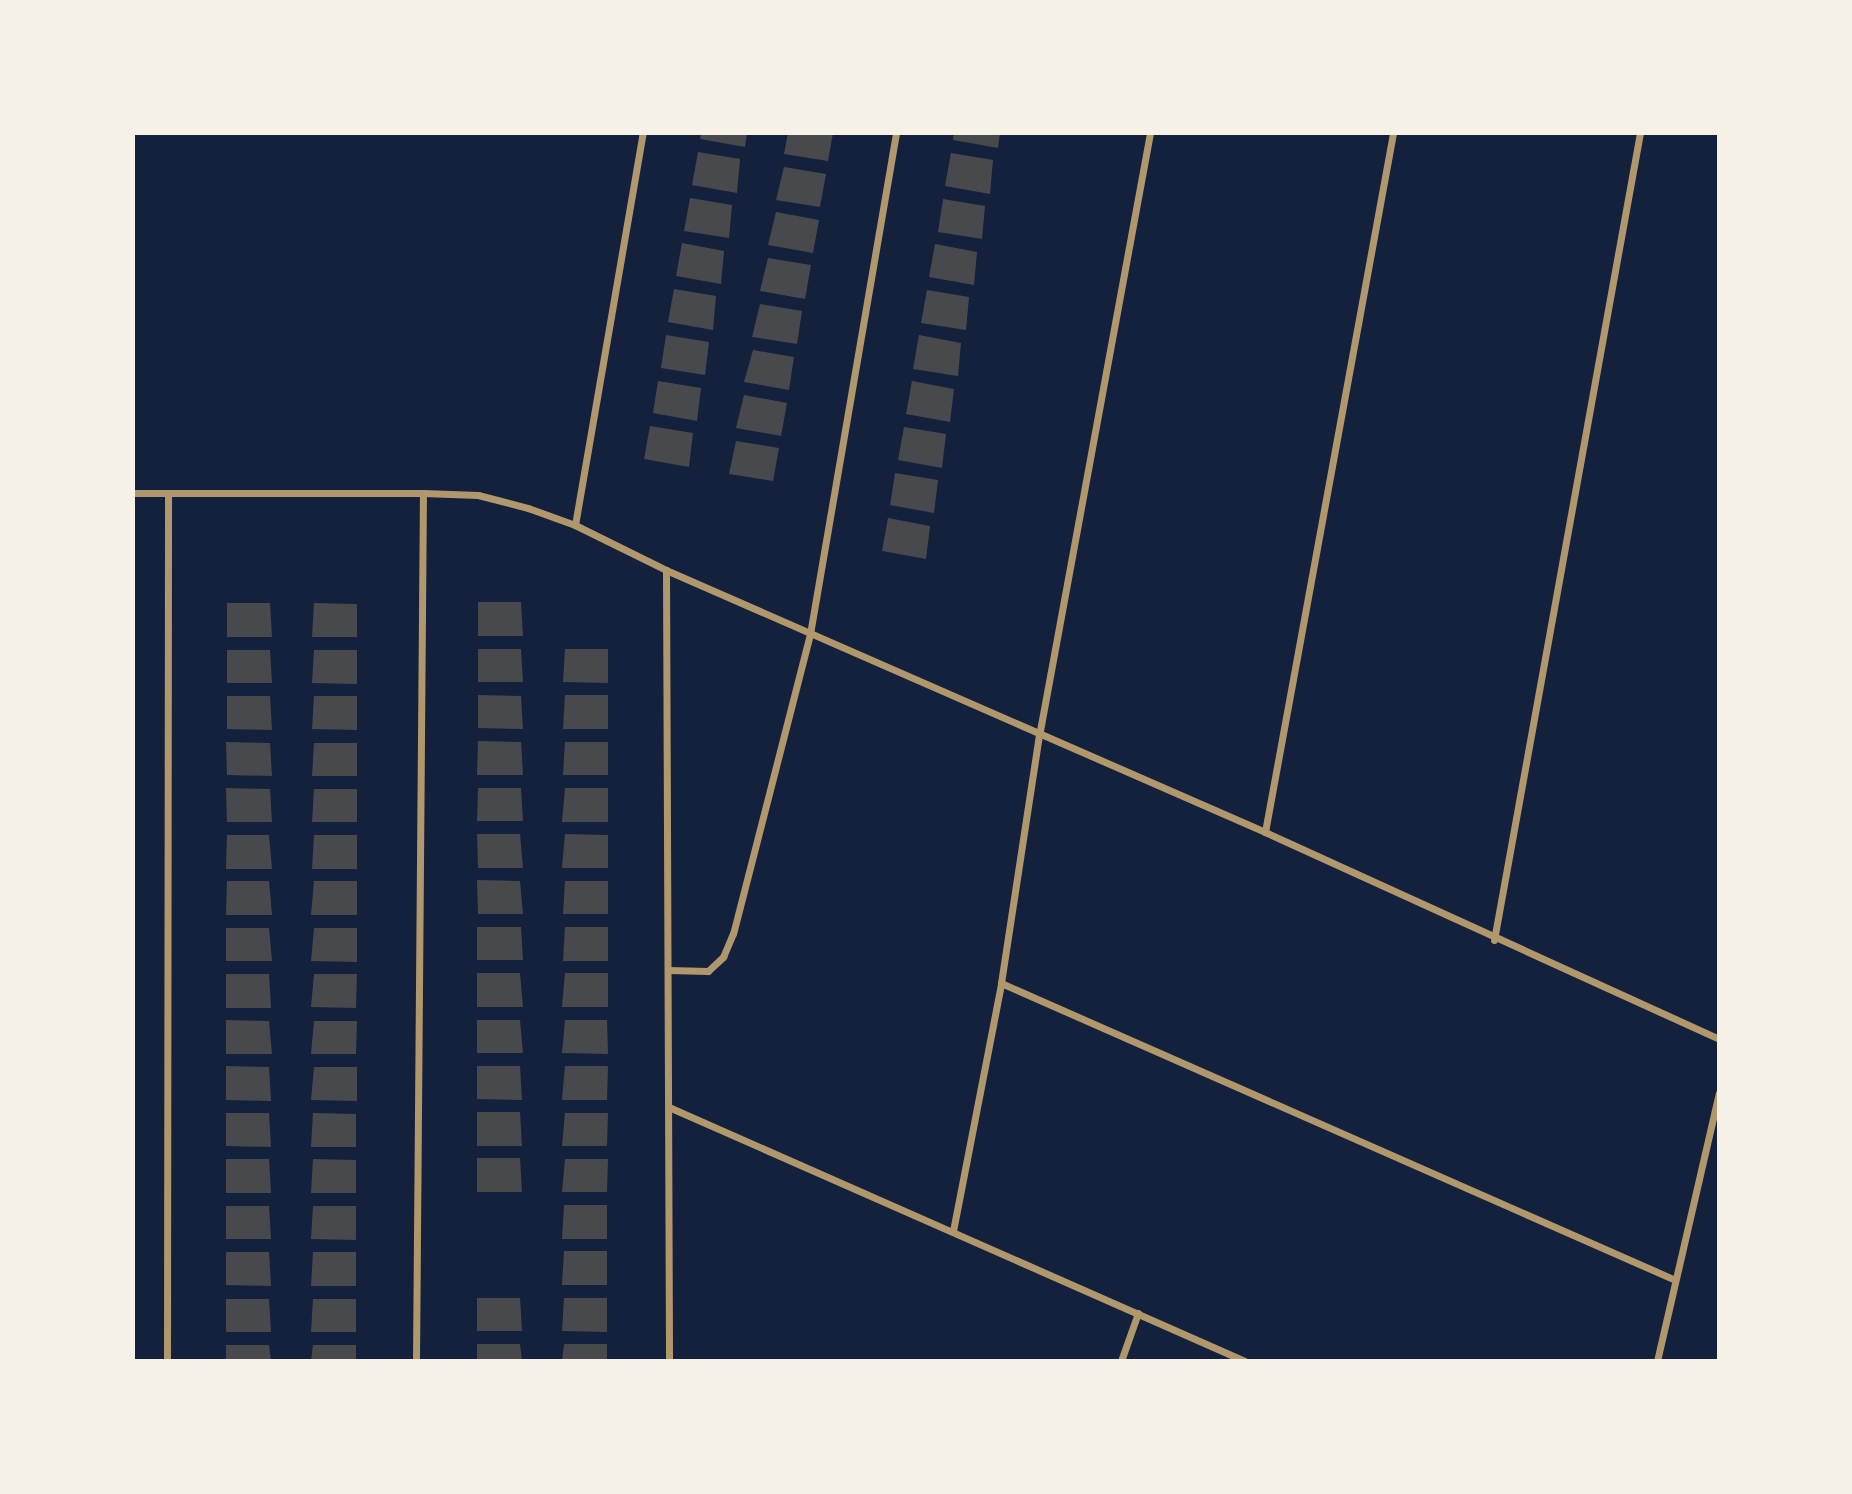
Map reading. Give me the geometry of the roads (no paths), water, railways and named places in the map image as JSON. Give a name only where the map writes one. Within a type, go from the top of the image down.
[{"type":"street","points":[[575,525],[643,133]]},
{"type":"street","points":[[668,970],[708,971],[730,945],[810,634],[896,133]]},
{"type":"street","points":[[953,1231],[1001,983],[1039,736],[1150,133]]},
{"type":"street","points":[[1265,832],[1393,133]]},
{"type":"street","points":[[1494,940],[1640,133]]},
{"type":"street","points":[[133,493],[478,495],[575,525],[666,570],[1039,736],[1265,832],[1494,940],[1719,1039]]},
{"type":"street","points":[[416,1361],[423,493]]},
{"type":"street","points":[[167,1361],[168,494]]},
{"type":"street","points":[[666,570],[671,1108],[669,1361]]},
{"type":"street","points":[[1001,983],[1673,1279]]},
{"type":"street","points":[[1657,1361],[1673,1279],[1719,1093]]},
{"type":"street","points":[[671,1108],[1245,1361]]},
{"type":"street","points":[[1121,1361],[1138,1313]]}]
